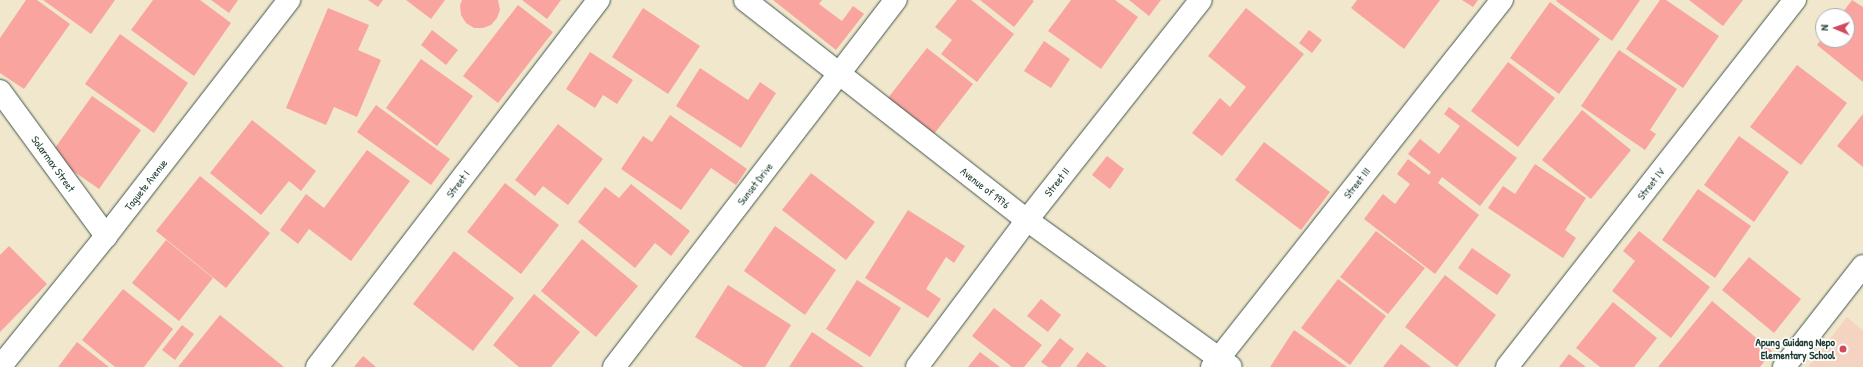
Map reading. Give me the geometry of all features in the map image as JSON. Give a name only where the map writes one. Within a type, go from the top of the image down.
[{"type":"street","name":"Taguete Avenue","points":[[0,367],[106,236],[289,0]]},
{"type":"street","name":"Street I","points":[[318,367],[599,0]]},
{"type":"street","name":"Avenue of 1976","points":[[745,0],[1027,220],[1221,364]]},
{"type":"street","name":"Sunset Drive","points":[[614,367],[840,75],[896,0]]},
{"type":"street","name":"Street II","points":[[917,367],[1027,220],[1201,0]]},
{"type":"street","name":"Street III","points":[[1221,364],[1502,0]]},
{"type":"street","name":"Street IV","points":[[1507,367],[1795,0]]},
{"type":"street","name":"Solarmax Street","points":[[0,91],[106,236]]},
{"type":"street","points":[[1784,367],[1863,266]]},
{"type":"shaded area","name":"Apung Guidang Nepo Elementary School","points":[[1847,317],[1863,331],[1863,367],[1808,367]]},
{"type":"building","points":[[26,0],[37,0],[70,24],[24,89],[0,73],[0,38]]},
{"type":"building","points":[[43,0],[115,0],[91,34]]},
{"type":"building","points":[[153,0],[200,0],[231,23],[194,76],[131,30]]},
{"type":"building","points":[[211,0],[238,0],[229,13]]},
{"type":"building","points":[[368,0],[383,0],[378,7]]},
{"type":"building","points":[[406,0],[445,0],[431,19]]},
{"type":"building","points":[[462,0],[498,0],[500,10],[497,18],[491,25],[483,28],[474,28],[466,23],[461,15],[460,5]]},
{"type":"building","points":[[522,0],[561,0],[547,19]]},
{"type":"building","points":[[773,0],[822,0],[819,4],[842,21],[853,6],[864,14],[836,50]]},
{"type":"building","points":[[957,0],[971,0],[1014,34],[977,82],[941,54],[952,40],[935,27]]},
{"type":"building","points":[[980,0],[1032,0],[1034,1],[1014,27]]},
{"type":"building","points":[[1071,0],[1115,0],[1138,17],[1101,69],[1048,31]]},
{"type":"building","points":[[1129,0],[1161,0],[1149,16]]},
{"type":"building","points":[[1357,0],[1440,0],[1404,49],[1351,8]]},
{"type":"building","points":[[1462,0],[1478,0],[1473,7]]},
{"type":"building","points":[[1640,0],[1612,41],[1556,1]]},
{"type":"building","points":[[1660,0],[1666,0],[1719,36],[1683,88],[1626,49]]},
{"type":"building","points":[[1689,0],[1743,0],[1723,26]]},
{"type":"building","points":[[1852,0],[1863,7],[1863,82],[1821,48],[1855,48],[1855,8],[1846,8]]},
{"type":"building","points":[[1550,2],[1600,39],[1559,94],[1510,58]]},
{"type":"building","points":[[518,5],[553,32],[498,103],[463,76]]},
{"type":"building","points":[[328,8],[369,25],[358,50],[381,60],[357,117],[334,107],[326,125],[286,108]]},
{"type":"building","points":[[643,8],[700,46],[668,94],[612,57]]},
{"type":"building","points":[[1246,8],[1304,54],[1222,156],[1192,133],[1220,98],[1230,107],[1246,87],[1208,56]]},
{"type":"building","points":[[432,30],[458,50],[446,65],[421,45]]},
{"type":"building","points":[[1309,30],[1322,40],[1312,53],[1299,43]]},
{"type":"building","points":[[120,34],[188,83],[154,133],[85,84]]},
{"type":"building","points":[[1044,41],[1070,59],[1051,88],[1024,71]]},
{"type":"building","points":[[927,48],[973,84],[930,139],[884,103]]},
{"type":"building","points":[[1619,50],[1677,89],[1650,130],[1656,134],[1645,150],[1581,106]]},
{"type":"building","points":[[590,52],[633,80],[617,104],[603,95],[595,108],[566,89]]},
{"type":"building","points":[[421,59],[473,96],[437,146],[386,108]]},
{"type":"building","points":[[1508,62],[1555,98],[1518,147],[1471,111]]},
{"type":"building","points":[[1797,65],[1847,103],[1801,165],[1750,127]]},
{"type":"building","points":[[700,68],[748,100],[760,82],[776,93],[741,148],[676,106]]},
{"type":"building","points":[[92,96],[141,130],[99,189],[50,155]]},
{"type":"building","points":[[376,105],[450,159],[431,185],[357,132]]},
{"type":"building","points":[[1449,107],[1517,158],[1480,206],[1442,177],[1438,183],[1479,215],[1435,274],[1364,219],[1383,194],[1395,204],[1410,184],[1397,174],[1408,159],[1429,175],[1431,172],[1408,154],[1420,139],[1439,154],[1460,126],[1444,114]]},
{"type":"building","points":[[1582,110],[1631,150],[1591,199],[1542,160]]},
{"type":"building","points":[[1863,114],[1863,167],[1837,146]]},
{"type":"building","points":[[670,115],[747,169],[736,185],[711,168],[681,210],[621,169],[643,136],[652,142]]},
{"type":"building","points":[[252,120],[316,171],[301,191],[289,181],[261,215],[210,173]]},
{"type":"building","points":[[558,124],[603,159],[568,205],[543,186],[535,196],[515,180]]},
{"type":"building","points":[[1739,136],[1789,172],[1754,222],[1704,185]]},
{"type":"building","points":[[1264,142],[1330,192],[1301,230],[1235,180]]},
{"type":"building","points":[[367,150],[410,181],[351,261],[309,229],[298,244],[280,230],[306,194],[324,208]]},
{"type":"building","points":[[1107,156],[1124,169],[1110,189],[1092,175]]},
{"type":"building","points":[[1535,164],[1586,198],[1565,230],[1576,238],[1563,258],[1488,208],[1503,186],[1515,194]]},
{"type":"building","points":[[811,173],[875,222],[846,260],[782,210]]},
{"type":"building","points":[[200,176],[270,233],[226,288],[156,231]]},
{"type":"building","points":[[505,183],[559,225],[521,274],[467,232]]},
{"type":"building","points":[[631,184],[690,231],[671,256],[655,243],[635,268],[578,222],[605,187],[619,198]]},
{"type":"building","points":[[1698,189],[1751,226],[1715,278],[1662,240]]},
{"type":"building","points":[[908,210],[965,246],[954,263],[946,257],[926,289],[941,299],[928,318],[865,278]]},
{"type":"building","points":[[775,226],[836,270],[805,315],[744,271]]},
{"type":"building","points":[[1376,231],[1425,268],[1388,314],[1340,277]]},
{"type":"building","points":[[1639,231],[1710,287],[1671,338],[1612,291],[1635,261],[1623,251]]},
{"type":"building","points":[[582,239],[638,286],[596,337],[541,291]]},
{"type":"building","points":[[166,240],[213,278],[179,321],[132,283]]},
{"type":"building","points":[[9,246],[47,284],[0,332],[0,255]]},
{"type":"building","points":[[1472,248],[1511,275],[1497,295],[1458,268]]},
{"type":"building","points":[[454,251],[514,298],[473,351],[413,304]]},
{"type":"building","points":[[1749,257],[1801,299],[1774,333],[1722,290]]},
{"type":"building","points":[[1445,275],[1496,315],[1457,367],[1405,327]]},
{"type":"building","points":[[1338,279],[1386,316],[1350,365],[1301,328]]},
{"type":"building","points":[[857,280],[901,308],[870,357],[826,329]]},
{"type":"building","points":[[728,285],[791,325],[765,367],[743,367],[695,337]]},
{"type":"building","points":[[123,289],[173,329],[144,367],[115,367],[82,340]]},
{"type":"building","points":[[534,294],[580,332],[551,367],[519,367],[493,345]]},
{"type":"building","points":[[1041,299],[1061,315],[1048,332],[1027,316]]},
{"type":"building","points":[[1712,301],[1772,351],[1760,367],[1658,367]]},
{"type":"building","points":[[1613,302],[1657,338],[1634,367],[1600,367],[1576,348]]},
{"type":"building","points":[[994,308],[1042,345],[1024,367],[1012,367],[972,336]]},
{"type":"building","points":[[220,315],[284,367],[178,367]]},
{"type":"building","points":[[182,325],[194,334],[175,360],[162,350]]},
{"type":"building","points":[[1294,330],[1347,367],[1270,367]]},
{"type":"building","points":[[812,332],[864,367],[789,367]]},
{"type":"building","points":[[1060,338],[1074,349],[1060,367],[1048,367],[1041,362]]},
{"type":"building","points":[[77,342],[109,367],[58,367]]},
{"type":"building","points":[[1401,344],[1431,367],[1383,367]]},
{"type":"building","points":[[980,352],[1000,367],[968,367]]},
{"type":"building","points":[[1087,352],[1107,367],[1076,367]]},
{"type":"building","points":[[1569,354],[1586,367],[1559,367]]},
{"type":"building","points":[[363,356],[376,367],[354,367]]},
{"type":"place","name":"Apung Guidang Nepo Elementary School","points":[[1843,349]]}]
